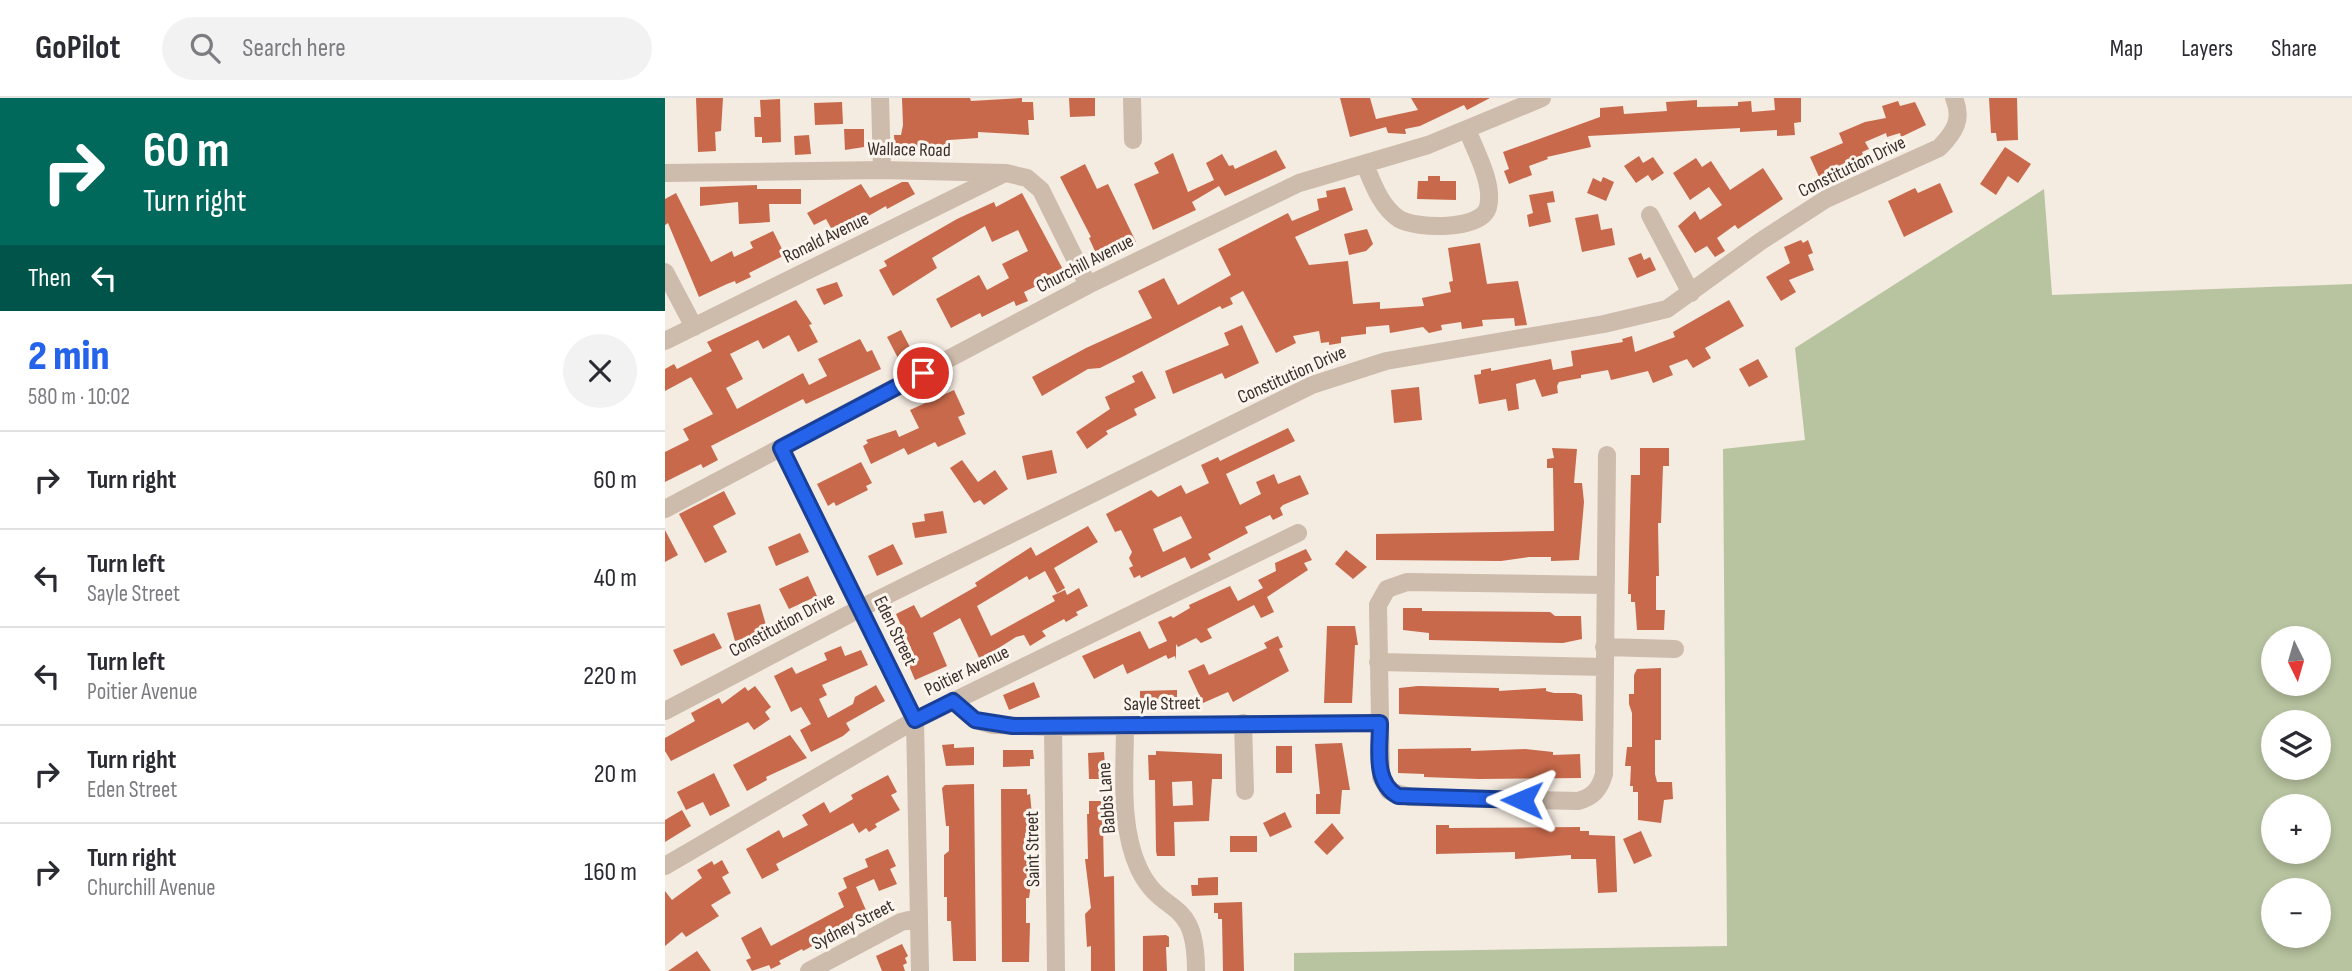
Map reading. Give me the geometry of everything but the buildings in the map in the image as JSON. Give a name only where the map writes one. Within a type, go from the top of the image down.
[{"type":"street","points":[[880,98],[882,170]]},
{"type":"street","points":[[1132,98],[1133,140]]},
{"type":"street","name":"Churchill Avenue","points":[[665,509],[1088,285],[1299,183],[1365,165],[1467,129],[1505,105],[1542,98]]},
{"type":"street","name":"Constitution Drive","points":[[665,711],[861,608],[1312,385],[1350,370],[1386,361],[1604,324],[1667,309],[1761,240],[1826,200],[1939,148],[1954,133],[1959,114],[1954,98]]},
{"type":"street","points":[[1365,165],[1386,208],[1401,220],[1418,224],[1471,224],[1482,218],[1488,207],[1488,191],[1467,129]]},
{"type":"street","name":"Wallace Road","points":[[665,173],[882,170],[1006,173],[1027,178],[1041,190],[1088,285]]},
{"type":"street","name":"Ronald Avenue","points":[[665,341],[1006,173]]},
{"type":"street","points":[[1650,215],[1691,293]]},
{"type":"street","points":[[665,272],[694,327]]},
{"type":"street","name":"Eden Street","points":[[781,448],[915,720],[920,971]]},
{"type":"street","points":[[1605,585],[1407,582],[1395,584],[1382,596],[1378,605],[1381,777],[1389,791],[1398,796],[1578,801],[1596,792],[1604,774],[1607,456]]},
{"type":"street","name":"Poitier Avenue","points":[[665,866],[915,720],[1298,533]]},
{"type":"street","points":[[1604,647],[1675,649]]},
{"type":"street","points":[[1378,662],[1604,667]]},
{"type":"street","name":"Sayle Street","points":[[953,701],[975,720],[993,724],[1053,727],[1380,723]]},
{"type":"street","points":[[1243,723],[1245,791]]},
{"type":"street","name":"Babbs Lane","points":[[1125,726],[1125,809],[1130,840],[1139,868],[1147,882],[1190,924],[1195,939],[1196,971]]},
{"type":"street","name":"Saint Street","points":[[1053,727],[1056,971]]},
{"type":"street","name":"Sydney Street","points":[[809,971],[901,922],[917,918]]},
{"type":"green space","points":[[2044,189],[2052,295],[2352,284],[2352,971],[1294,971],[1294,953],[1727,946],[1723,449],[1805,440],[1795,348]]},
{"type":"route","points":[[923,373],[781,448],[915,720],[953,701],[959,709],[975,720],[1013,726],[1380,723],[1381,777],[1389,791],[1398,796],[1522,800]]}]
